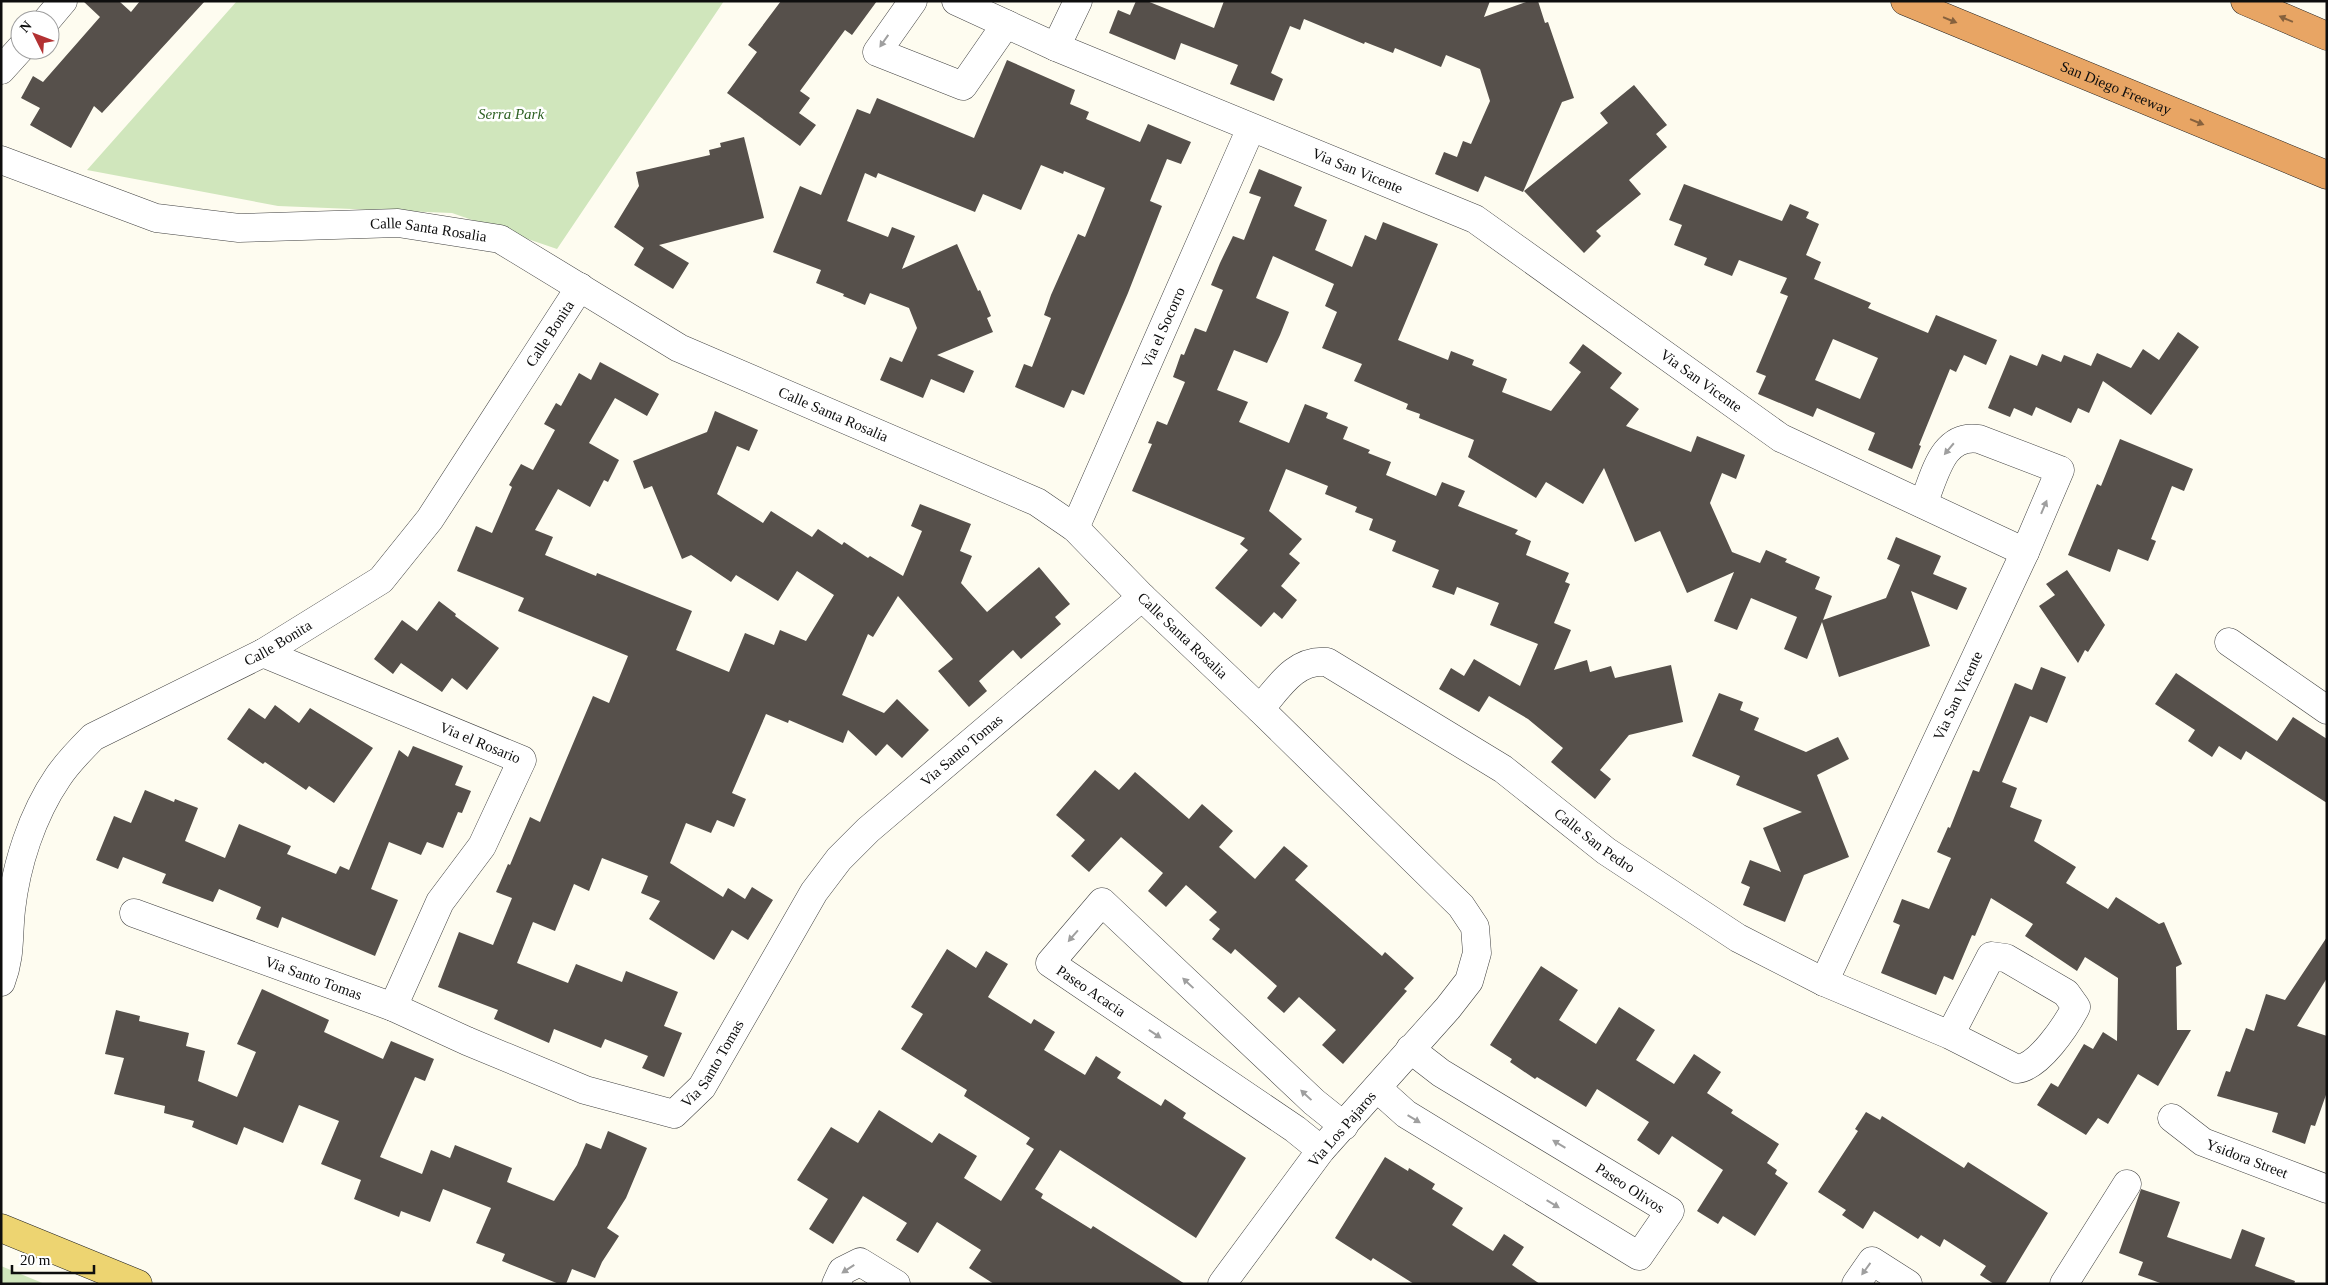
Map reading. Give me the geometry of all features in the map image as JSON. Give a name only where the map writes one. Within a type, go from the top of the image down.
[{"type":"highway","name":"San Diego Freeway","points":[[1905,1],[2327,175]]},
{"type":"highway","points":[[2245,1],[2327,36]]},
{"type":"main road","points":[[1,1228],[138,1284]]},
{"type":"street","points":[[912,1],[877,52],[963,86],[1006,24]]},
{"type":"street","name":"Via San Vicente","points":[[956,1],[1056,46],[1251,128],[1475,219],[1781,438],[2025,552],[1824,982]]},
{"type":"street","points":[[1056,46],[1078,1]]},
{"type":"street","points":[[1,70],[10,60]]},
{"type":"street","name":"Via el Socorro","points":[[1075,528],[1251,128]]},
{"type":"street","name":"Calle Santa Rosalia","points":[[1,160],[156,218],[238,228],[398,223],[500,240],[680,348],[1037,502],[1075,528],[1142,597],[1260,709],[1461,906],[1475,928],[1477,953],[1469,981]]},
{"type":"street","name":"Calle Bonita","points":[[1,982],[8,961],[11,909],[22,862],[38,810],[58,776],[93,737],[264,654],[381,580],[430,519],[580,287]]},
{"type":"street","points":[[1923,504],[1946,450],[1956,442],[1968,437],[1980,439],[2060,470],[2025,552]]},
{"type":"street","name":"Via Santo Tomas","points":[[134,913],[393,1007],[467,1041],[584,1090],[674,1114],[702,1087],[814,892],[839,859],[868,830],[1142,597]]},
{"type":"street","points":[[2229,642],[2327,710]]},
{"type":"street","name":"Via el Rosario","points":[[264,654],[522,760],[482,846],[440,902],[393,1007]]},
{"type":"street","name":"Calle San Pedro","points":[[1260,709],[1295,669],[1316,661],[1327,662],[1503,769],[1606,852],[1738,938],[1824,982],[1950,1035],[2017,1069],[2026,1068],[2035,1062],[2067,1023],[2076,1007],[2066,993],[2006,958],[1991,956],[1950,1035]]},
{"type":"street","name":"Paseo Acacia","points":[[1321,1150],[1295,1129],[1050,963],[1102,902],[1314,1102],[1344,1126]]},
{"type":"street","name":"Via Los Pajaros","points":[[1222,1284],[1321,1150],[1469,981]]},
{"type":"street","name":"Paseo Olivos","points":[[1377,1088],[1406,1114],[1640,1256],[1670,1211],[1440,1073],[1410,1049]]},
{"type":"street","name":"Ysidora Street","points":[[2172,1118],[2203,1142],[2327,1189]]},
{"type":"street","points":[[2064,1284],[2127,1184]]},
{"type":"street","points":[[1856,1284],[1872,1261],[1908,1284]]},
{"type":"street","points":[[836,1284],[842,1272],[860,1262],[896,1284]]},
{"type":"green space","name":"Serra Park","points":[[237,1],[724,1],[557,249],[452,213],[278,206],[87,170]]},
{"type":"green space","points":[[1,1266],[45,1284],[1,1284]]},
{"type":"building","points":[[83,1],[119,1],[131,12],[140,1],[205,1],[102,113],[94,106],[71,148],[30,125],[40,108],[21,98],[33,76],[43,82],[100,17]]},
{"type":"building","points":[[781,1],[877,1],[852,35],[845,30],[800,91],[810,98],[799,113],[816,125],[800,146],[727,93],[757,52],[748,45]]},
{"type":"building","points":[[1136,1],[1147,1],[1214,28],[1224,1],[1490,1],[1484,17],[1529,1],[1538,1],[1545,23],[1548,22],[1574,98],[1562,102],[1523,192],[1485,176],[1478,192],[1435,174],[1444,152],[1457,157],[1463,141],[1471,144],[1490,101],[1480,69],[1446,55],[1441,67],[1395,48],[1393,53],[1365,42],[1364,44],[1304,19],[1300,30],[1290,26],[1271,73],[1283,79],[1274,101],[1230,84],[1238,65],[1181,43],[1175,60],[1109,33],[1118,10],[1130,15]]},
{"type":"building","points":[[1007,60],[1075,90],[1070,104],[1089,112],[1086,119],[1140,142],[1148,124],[1191,142],[1181,164],[1167,159],[1150,201],[1162,206],[1128,293],[1084,395],[1072,390],[1064,408],[1015,387],[1024,364],[1032,367],[1051,318],[1044,315],[1051,295],[1078,234],[1085,237],[1105,188],[1064,171],[1063,174],[1041,165],[1021,210],[983,194],[975,212],[878,173],[876,178],[865,173],[847,221],[888,237],[892,227],[915,236],[902,269],[957,244],[978,291],[980,290],[991,316],[987,318],[993,332],[937,355],[974,371],[964,393],[931,379],[923,398],[880,380],[890,357],[902,362],[917,328],[909,308],[870,293],[865,305],[843,296],[844,294],[816,283],[821,270],[773,252],[800,186],[821,195],[857,109],[870,114],[877,98],[974,138]]},
{"type":"building","points":[[1634,85],[1667,125],[1656,134],[1667,147],[1629,180],[1641,194],[1596,231],[1601,236],[1584,253],[1524,191],[1608,123],[1600,113]]},
{"type":"building","points":[[744,137],[764,218],[659,245],[689,263],[673,289],[634,265],[644,248],[614,227],[639,186],[636,172],[710,155],[709,150],[721,147],[720,143]]},
{"type":"building","points":[[1259,169],[1302,187],[1294,206],[1327,220],[1315,250],[1352,267],[1365,235],[1376,240],[1383,222],[1438,244],[1398,340],[1448,360],[1451,351],[1474,360],[1472,365],[1507,379],[1502,392],[1551,411],[1581,372],[1569,363],[1583,344],[1622,373],[1610,388],[1639,409],[1626,426],[1691,452],[1697,436],[1745,455],[1736,479],[1722,473],[1710,503],[1732,552],[1760,563],[1766,550],[1787,559],[1785,562],[1820,577],[1815,589],[1832,596],[1823,620],[1886,598],[1900,565],[1887,559],[1896,537],[1941,556],[1933,574],[1967,588],[1957,610],[1911,591],[1930,646],[1839,677],[1822,622],[1807,659],[1784,649],[1797,617],[1751,598],[1737,630],[1714,621],[1734,572],[1687,593],[1660,531],[1635,542],[1604,468],[1583,504],[1546,482],[1536,498],[1468,457],[1474,440],[1419,418],[1420,414],[1406,409],[1408,404],[1354,381],[1362,364],[1322,348],[1337,312],[1325,306],[1334,284],[1273,256],[1256,298],[1289,312],[1280,335],[1267,363],[1234,350],[1217,390],[1248,402],[1239,422],[1289,443],[1305,404],[1328,413],[1326,418],[1348,427],[1343,439],[1370,450],[1368,453],[1391,462],[1386,475],[1436,496],[1442,482],[1465,491],[1458,506],[1518,530],[1515,534],[1531,541],[1526,555],[1569,573],[1565,582],[1570,584],[1554,623],[1571,630],[1554,670],[1587,660],[1590,672],[1611,666],[1615,678],[1671,665],[1683,722],[1629,735],[1600,770],[1611,779],[1595,799],[1551,762],[1563,748],[1528,719],[1489,696],[1479,712],[1439,689],[1451,668],[1464,676],[1474,659],[1520,686],[1538,644],[1490,625],[1499,603],[1457,587],[1454,595],[1432,587],[1439,570],[1392,551],[1396,541],[1369,530],[1373,519],[1355,512],[1357,507],[1325,494],[1328,486],[1286,469],[1269,511],[1302,539],[1289,554],[1300,563],[1281,586],[1297,600],[1282,619],[1274,612],[1261,627],[1215,588],[1248,550],[1240,544],[1245,538],[1132,491],[1152,444],[1148,443],[1157,421],[1167,425],[1185,382],[1173,377],[1181,354],[1184,355],[1195,328],[1206,332],[1223,290],[1211,285],[1220,263],[1233,236],[1244,240],[1261,197],[1249,193]]},
{"type":"building","points":[[1684,184],[1782,221],[1790,204],[1809,212],[1806,218],[1819,224],[1806,255],[1821,262],[1814,279],[1871,303],[1868,308],[1928,333],[1936,315],[1997,340],[1986,365],[1964,355],[1956,372],[1950,369],[1919,445],[1921,446],[1912,469],[1868,450],[1875,433],[1817,408],[1813,417],[1758,394],[1766,376],[1756,372],[1788,296],[1780,293],[1787,278],[1739,260],[1732,276],[1704,265],[1707,258],[1674,245],[1682,225],[1669,220]],"holes":[[[1833,339],[1878,358],[1860,399],[1815,380]]]},
{"type":"building","points":[[2178,332],[2199,347],[2151,415],[2103,381],[2089,413],[2078,408],[2071,423],[2036,407],[2032,416],[2014,408],[2010,417],[1988,408],[2010,355],[2037,366],[2042,354],[2061,362],[2064,355],[2091,366],[2097,353],[2131,368],[2143,349],[2159,360]]},
{"type":"building","points":[[600,362],[659,394],[647,416],[615,398],[589,443],[619,460],[608,482],[604,480],[590,507],[558,489],[535,530],[553,537],[545,555],[596,576],[597,573],[692,611],[676,650],[729,672],[745,633],[774,645],[780,630],[806,641],[834,595],[797,571],[778,601],[736,575],[731,582],[691,555],[682,559],[652,486],[644,489],[633,461],[707,432],[715,411],[758,430],[749,451],[737,446],[717,494],[763,523],[771,511],[812,537],[818,529],[842,545],[844,542],[868,558],[870,556],[903,576],[922,531],[911,526],[920,504],[971,524],[960,551],[972,556],[961,583],[987,612],[1039,567],[1070,604],[1055,617],[1061,624],[1021,659],[1013,650],[979,681],[987,691],[969,707],[938,671],[953,659],[898,596],[873,637],[868,634],[842,695],[884,713],[897,699],[929,730],[902,758],[887,744],[876,756],[848,730],[843,743],[789,720],[788,723],[766,714],[732,793],[746,799],[734,827],[717,820],[711,833],[686,823],[670,863],[723,897],[728,888],[745,899],[752,887],[773,900],[748,940],[732,930],[714,960],[649,919],[660,901],[641,893],[648,876],[602,858],[589,891],[574,884],[555,931],[533,922],[517,963],[568,983],[576,964],[622,982],[626,971],[678,992],[664,1026],[682,1033],[664,1077],[642,1068],[648,1056],[605,1039],[601,1048],[554,1029],[549,1043],[494,1019],[498,1010],[438,987],[459,932],[493,945],[512,898],[496,892],[508,864],[510,865],[530,817],[540,822],[593,696],[609,703],[628,656],[518,611],[524,598],[457,571],[476,526],[492,533],[512,487],[509,485],[521,464],[533,470],[555,430],[544,424],[556,403],[561,406],[579,373],[591,380]]},
{"type":"building","points":[[2120,439],[2193,469],[2184,491],[2172,486],[2151,539],[2156,541],[2148,561],[2118,549],[2110,572],[2068,555],[2097,484],[2101,486]]},
{"type":"building","points":[[2067,570],[2105,625],[2088,652],[2085,650],[2078,663],[2039,606],[2055,595],[2046,584]]},
{"type":"building","points":[[439,601],[456,614],[455,616],[499,648],[467,690],[452,678],[442,692],[401,663],[393,674],[374,659],[402,620],[417,631]]},
{"type":"building","points":[[2041,667],[2066,677],[2047,723],[2030,716],[2002,782],[2017,788],[2010,807],[2042,820],[2034,841],[2076,867],[2066,883],[2108,909],[2116,897],[2159,924],[2164,922],[2182,964],[2176,967],[2177,1030],[2191,1030],[2158,1086],[2138,1074],[2108,1124],[2098,1118],[2086,1135],[2037,1105],[2051,1083],[2058,1087],[2084,1044],[2093,1049],[2103,1032],[2117,1041],[2118,978],[2085,957],[2077,971],[2025,936],[2033,924],[1991,898],[1975,936],[1972,935],[1953,980],[1944,976],[1936,995],[1881,973],[1900,925],[1893,922],[1902,899],[1929,909],[1951,858],[1937,852],[1948,827],[1950,828],[1973,770],[1979,772],[2015,683],[2032,690]]},
{"type":"building","points":[[2176,673],[2277,741],[2293,717],[2327,739],[2327,803],[2246,751],[2241,760],[2219,746],[2212,757],[2188,741],[2195,730],[2155,704]]},
{"type":"building","points":[[1719,693],[1743,702],[1740,710],[1759,718],[1754,730],[1806,752],[1838,737],[1849,759],[1817,775],[1849,857],[1804,875],[1785,922],[1743,905],[1750,887],[1741,883],[1750,860],[1781,872],[1763,828],[1802,812],[1736,785],[1740,776],[1692,756]]},
{"type":"building","points":[[275,705],[299,723],[310,708],[373,748],[334,803],[309,786],[306,790],[227,739],[249,708],[265,719]]},
{"type":"building","points":[[413,746],[463,766],[455,785],[471,791],[462,813],[458,812],[443,848],[427,842],[421,855],[389,842],[371,889],[398,900],[375,956],[282,917],[278,928],[256,919],[261,907],[219,889],[213,902],[162,883],[166,874],[123,857],[118,869],[96,860],[114,816],[131,823],[145,790],[174,802],[175,799],[198,808],[185,841],[225,858],[239,824],[291,846],[287,854],[336,874],[340,866],[349,870],[399,750],[408,757]]},
{"type":"building","points":[[1095,770],[1119,790],[1135,772],[1189,819],[1202,804],[1233,831],[1219,847],[1255,879],[1284,846],[1308,866],[1295,880],[1382,956],[1385,952],[1414,978],[1404,989],[1407,991],[1343,1064],[1322,1045],[1336,1030],[1299,997],[1284,1013],[1267,998],[1277,986],[1235,949],[1231,954],[1212,939],[1220,929],[1209,920],[1217,912],[1186,885],[1166,907],[1148,891],[1163,873],[1121,837],[1089,872],[1071,856],[1085,840],[1056,815]]},
{"type":"building","points":[[2327,937],[2327,978],[2297,1026],[2327,1036],[2327,1092],[2315,1126],[2311,1125],[2305,1144],[2272,1132],[2278,1113],[2217,1096],[2226,1071],[2230,1072],[2246,1028],[2254,1031],[2266,994],[2285,1000]]},
{"type":"building","points":[[947,949],[976,968],[986,951],[1008,964],[988,997],[1031,1024],[1034,1019],[1055,1032],[1044,1050],[1085,1075],[1096,1056],[1121,1072],[1117,1078],[1161,1106],[1165,1099],[1186,1113],[1183,1118],[1246,1158],[1196,1238],[1060,1150],[1035,1189],[1043,1194],[1041,1198],[1091,1229],[1093,1226],[1185,1284],[994,1284],[969,1268],[981,1250],[937,1222],[918,1253],[896,1240],[907,1223],[863,1196],[833,1244],[809,1229],[828,1199],[797,1180],[831,1127],[858,1143],[879,1110],[932,1143],[939,1133],[977,1156],[964,1178],[1001,1201],[1034,1149],[1026,1144],[1030,1138],[964,1096],[967,1090],[901,1049],[923,1014],[911,1007]]},
{"type":"building","points":[[1541,966],[1578,990],[1559,1020],[1596,1044],[1619,1007],[1655,1030],[1636,1060],[1674,1084],[1694,1054],[1721,1072],[1707,1093],[1733,1110],[1731,1113],[1779,1144],[1767,1163],[1777,1170],[1775,1174],[1788,1183],[1755,1236],[1723,1216],[1718,1224],[1697,1211],[1723,1170],[1672,1136],[1659,1155],[1637,1140],[1649,1122],[1597,1089],[1586,1107],[1537,1077],[1535,1079],[1510,1062],[1512,1059],[1490,1045]]},
{"type":"building","points":[[262,989],[329,1020],[324,1032],[383,1059],[391,1041],[434,1059],[425,1081],[415,1077],[380,1157],[422,1174],[431,1150],[450,1158],[455,1145],[512,1168],[507,1182],[554,1201],[577,1165],[586,1143],[601,1149],[608,1131],[647,1148],[626,1198],[607,1228],[619,1236],[602,1262],[595,1278],[572,1269],[566,1284],[559,1284],[502,1261],[505,1254],[476,1243],[491,1208],[443,1189],[430,1222],[401,1211],[399,1217],[354,1199],[361,1180],[321,1164],[339,1121],[299,1105],[283,1143],[244,1127],[237,1145],[192,1127],[194,1121],[164,1113],[165,1106],[114,1094],[124,1058],[105,1054],[116,1010],[140,1016],[139,1021],[189,1033],[186,1046],[205,1051],[198,1081],[237,1097],[256,1052],[237,1044]]},
{"type":"building","points":[[1866,1112],[1880,1120],[1882,1116],[1964,1168],[1968,1162],[2048,1213],[2005,1284],[1994,1284],[1980,1275],[1986,1266],[1944,1239],[1940,1247],[1921,1235],[1918,1239],[1874,1211],[1863,1229],[1842,1215],[1846,1210],[1818,1192],[1858,1131],[1855,1129]]},
{"type":"building","points":[[1385,1157],[1408,1171],[1409,1168],[1435,1184],[1432,1189],[1463,1208],[1452,1225],[1493,1251],[1504,1234],[1524,1247],[1512,1265],[1540,1284],[1414,1284],[1373,1258],[1371,1261],[1335,1238]]},
{"type":"building","points":[[2141,1189],[2180,1202],[2167,1237],[2231,1259],[2242,1229],[2265,1238],[2255,1266],[2295,1281],[2294,1284],[2163,1284],[2138,1275],[2143,1262],[2119,1253]]}]
